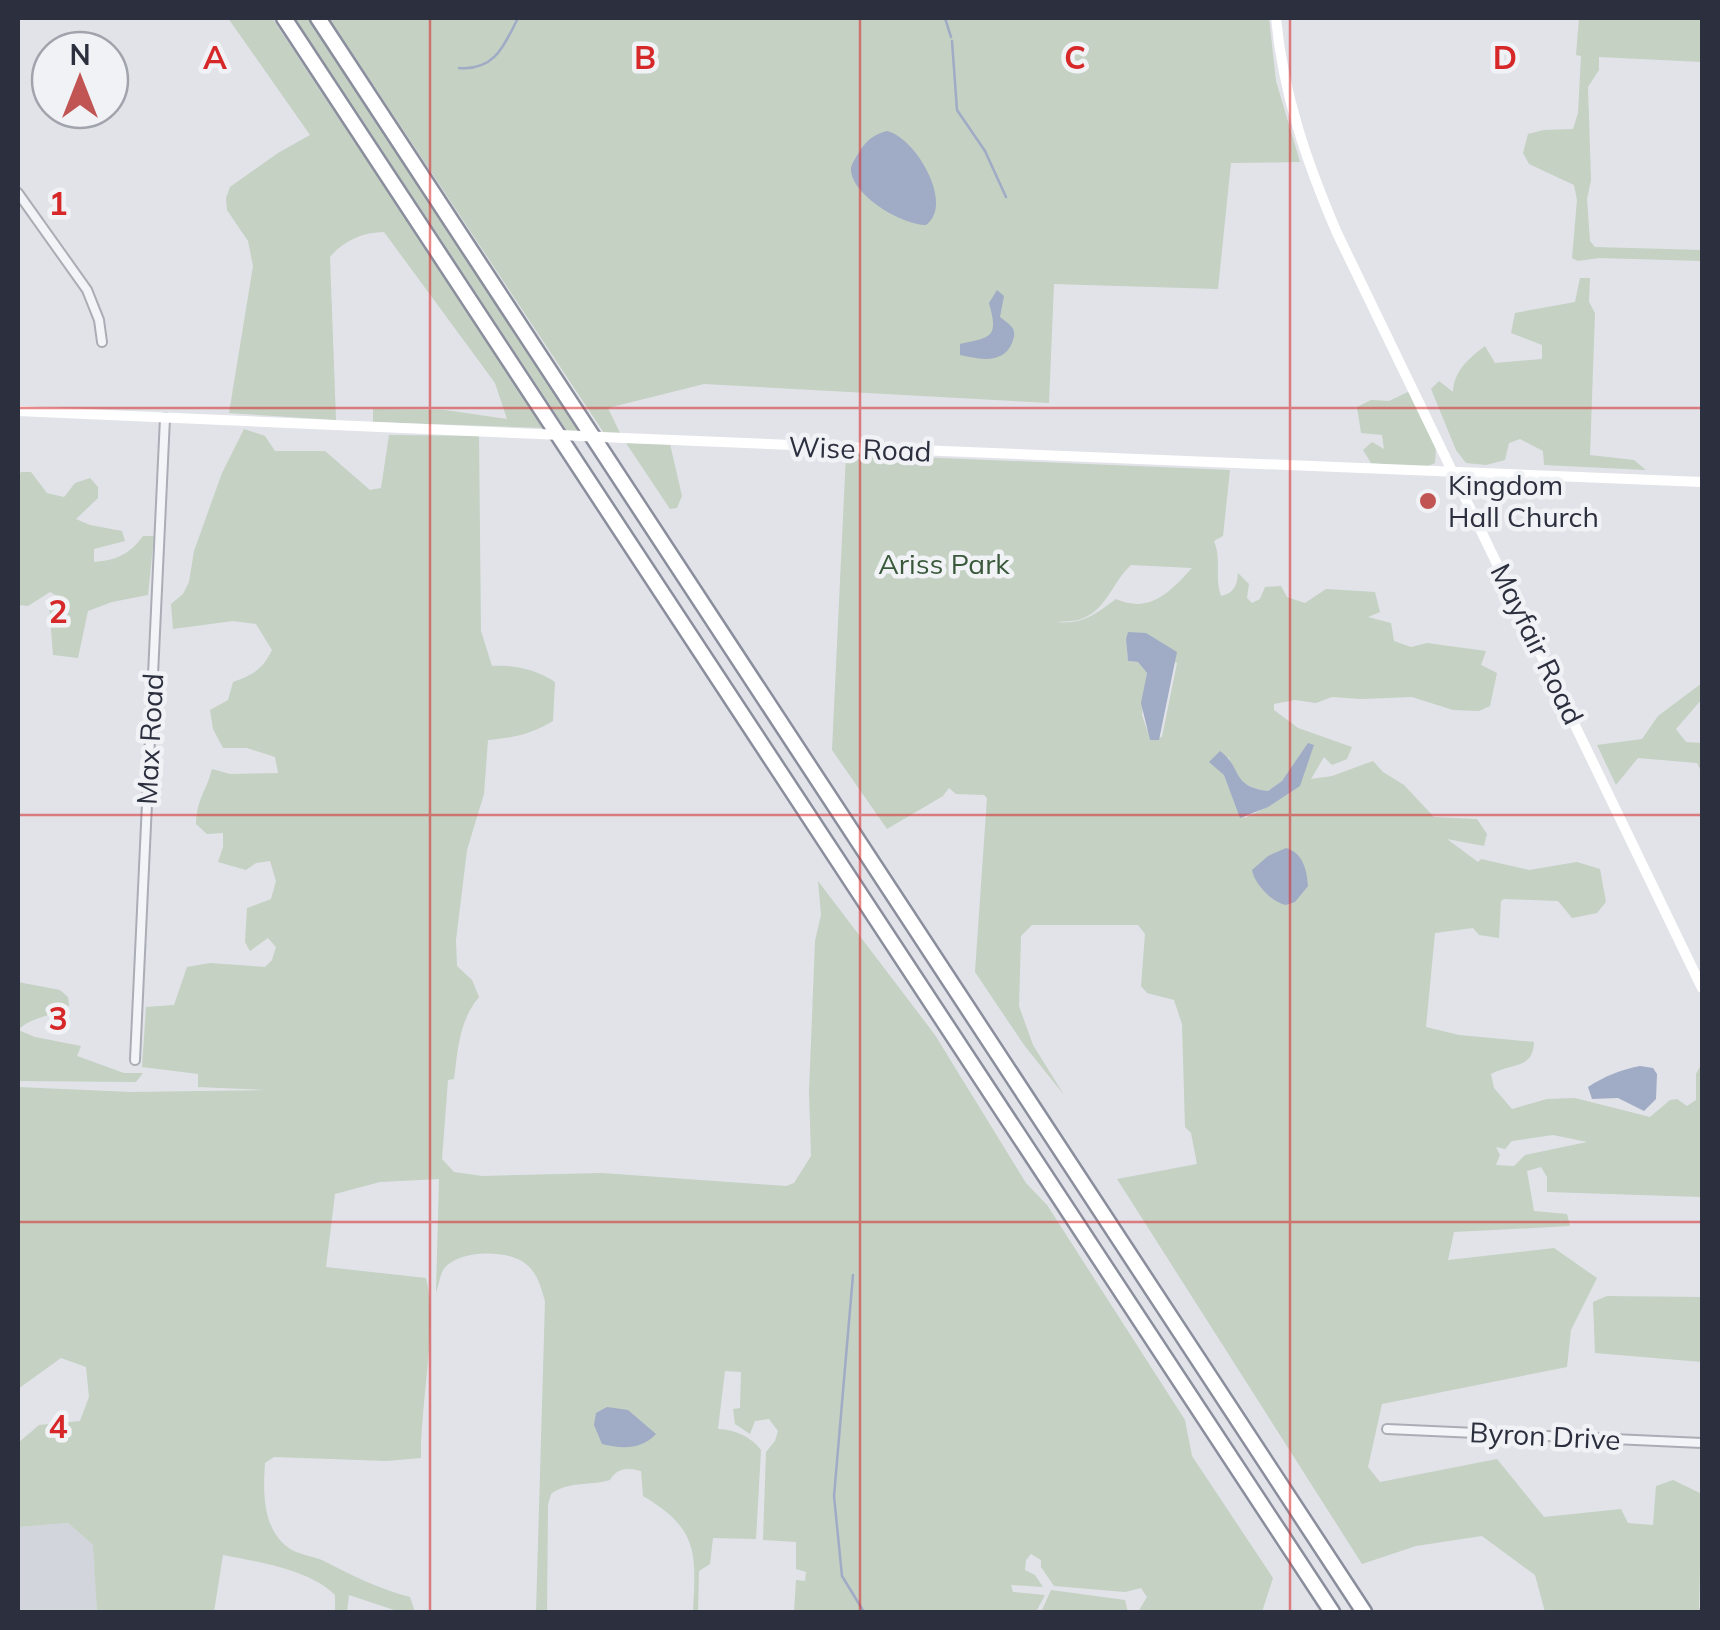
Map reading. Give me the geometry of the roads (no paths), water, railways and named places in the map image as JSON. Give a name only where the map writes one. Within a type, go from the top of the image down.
[{"type":"highway","points":[[284,18],[1332,1612]]},
{"type":"highway","points":[[318,18],[1364,1612]]},
{"type":"street","name":"Mayfair Road","points":[[1276,18],[1287,90],[1311,170],[1337,233],[1702,988]]},
{"type":"street","points":[[18,193],[87,290],[99,320],[102,342]]},
{"type":"street","name":"Wise Road","points":[[18,411],[1702,482]]},
{"type":"street","name":"Max Road","points":[[135,1060],[166,418]]},
{"type":"street","name":"Byron Drive","points":[[1387,1429],[1702,1443]]},
{"type":"water","points":[[887,131],[909,145],[928,172],[936,202],[934,215],[926,225],[881,208],[854,181],[851,168],[861,149],[872,137]]},
{"type":"water","points":[[997,290],[1004,296],[1000,317],[1014,331],[1012,343],[996,358],[960,355],[960,344],[990,334],[993,323],[989,303]]},
{"type":"water","points":[[1128,632],[1146,633],[1177,652],[1159,740],[1150,740],[1141,703],[1147,673],[1138,662],[1128,661]]},
{"type":"water","points":[[1308,743],[1314,745],[1300,786],[1268,807],[1240,818],[1224,775],[1209,762],[1220,751],[1242,781],[1268,791],[1282,781]]},
{"type":"water","points":[[1286,848],[1303,863],[1308,886],[1295,902],[1286,905],[1265,892],[1252,870],[1268,856]]},
{"type":"water","points":[[1640,1066],[1653,1068],[1657,1074],[1656,1099],[1644,1111],[1618,1098],[1592,1099],[1588,1087]]},
{"type":"water","points":[[607,1407],[628,1410],[656,1434],[630,1447],[602,1444],[594,1425],[596,1413]]},
{"type":"waterway","points":[[459,68],[482,65],[498,54],[518,18]]},
{"type":"waterway","points":[[945,18],[951,37]]},
{"type":"waterway","points":[[952,41],[957,110],[985,151],[1006,197]]},
{"type":"waterway","points":[[853,1275],[834,1496],[842,1576],[864,1612]]},
{"type":"place","name":"Kingdom Hall Church","points":[[1428,501]]},
{"type":"park label","name":"Ariss Park","points":[[944,564]]}]
